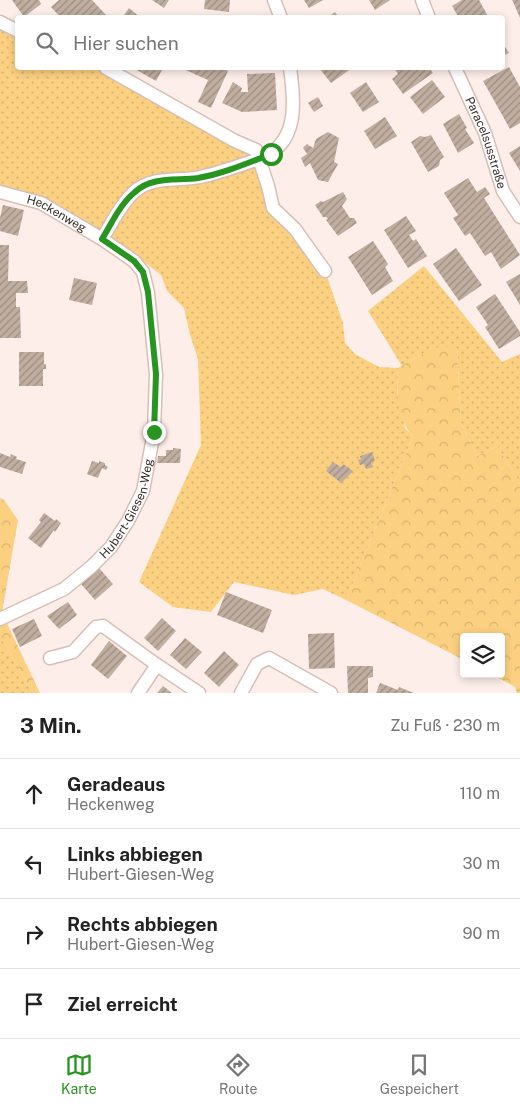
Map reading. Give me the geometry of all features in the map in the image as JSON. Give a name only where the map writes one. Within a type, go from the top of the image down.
[{"type":"street","points":[[274,0],[281,15]]},
{"type":"street","points":[[422,0],[428,15]]},
{"type":"street","points":[[0,22],[15,30]]},
{"type":"street","points":[[110,70],[235,141],[256,150],[268,186],[272,208],[295,229],[325,271]]},
{"type":"street","points":[[102,239],[124,203],[136,191],[148,184],[163,180],[198,178],[271,154],[281,144],[293,120],[294,97],[290,70]]},
{"type":"street","name":"Paracelsusstraße","points":[[456,70],[485,133],[503,191],[520,217]]},
{"type":"street","name":"Heckenweg","points":[[0,192],[41,203],[102,239]]},
{"type":"street","name":"Hubert-Giesen-Weg","points":[[0,620],[64,589],[91,567],[111,547],[128,521],[143,491],[154,432],[156,384],[148,292],[143,272],[134,261],[102,239]]},
{"type":"street","points":[[50,658],[73,652],[96,627],[103,626],[199,693]]},
{"type":"street","points":[[241,693],[257,664],[269,658],[331,693]]},
{"type":"street","points":[[138,693],[157,665]]},
{"type":"green space","points":[[0,20],[15,28],[15,70],[110,70],[256,150],[273,208],[325,271],[343,323],[345,343],[355,354],[379,367],[398,368],[397,393],[405,428],[413,437],[346,600],[323,589],[294,595],[234,582],[211,612],[173,607],[139,582],[201,445],[198,359],[184,308],[167,291],[161,275],[134,254],[37,203],[0,192]]},
{"type":"green space","points":[[424,266],[502,362],[520,354],[520,483],[497,446],[477,456],[461,423],[457,348],[422,354],[402,366],[368,311]]},
{"type":"green space","points":[[441,346],[457,348],[461,423],[477,456],[497,446],[520,483],[520,693],[517,693],[515,687],[498,678],[505,678],[505,633],[460,633],[460,658],[346,600],[413,437],[403,421],[398,404],[398,368],[422,354]]},
{"type":"green space","points":[[0,498],[4,500],[18,520],[2,613],[40,693],[33,693],[0,636]]},
{"type":"green space","points":[[0,636],[33,693],[0,693]]},
{"type":"building","points":[[12,0],[39,0],[41,4],[27,15],[23,15]]},
{"type":"building","points":[[59,0],[92,0],[106,15],[58,15],[51,7]]},
{"type":"building","points":[[152,0],[169,0],[164,8]]},
{"type":"building","points":[[205,0],[230,0],[229,12],[204,9]]},
{"type":"building","points":[[304,0],[323,0],[309,8]]},
{"type":"building","points":[[369,0],[390,0],[375,10]]},
{"type":"building","points":[[462,0],[479,0],[487,15],[457,15],[452,6]]},
{"type":"building","points":[[512,0],[520,0],[520,18],[514,4]]},
{"type":"building","points":[[129,8],[137,15],[124,15]]},
{"type":"building","points":[[505,47],[509,53],[505,55]]},
{"type":"building","points":[[509,67],[520,87],[520,123],[510,129],[483,81]]},
{"type":"building","points":[[137,70],[162,70],[156,81]]},
{"type":"building","points":[[186,70],[228,71],[211,108],[198,102],[208,80]]},
{"type":"building","points":[[321,70],[349,70],[331,83]]},
{"type":"building","points":[[395,70],[431,70],[433,73],[403,94],[392,79],[398,74]]},
{"type":"building","points":[[275,73],[277,110],[242,112],[222,103],[233,82],[242,88],[241,92],[248,92],[247,74]]},
{"type":"building","points":[[432,80],[445,97],[423,114],[410,97]]},
{"type":"building","points":[[366,82],[379,102],[363,112],[350,93]]},
{"type":"building","points":[[318,97],[323,106],[314,112],[308,103]]},
{"type":"building","points":[[459,114],[467,128],[465,129],[474,143],[458,153],[443,124]]},
{"type":"building","points":[[385,117],[397,136],[375,149],[364,131]]},
{"type":"building","points":[[328,132],[339,138],[334,162],[338,164],[328,182],[318,180],[310,163],[305,167],[301,158],[307,154],[303,148],[307,144],[313,148],[316,139]]},
{"type":"building","points":[[431,135],[444,157],[440,160],[439,166],[428,172],[411,142],[420,136]]},
{"type":"building","points":[[520,146],[520,171],[509,153]]},
{"type":"building","points":[[468,178],[477,192],[485,187],[490,194],[484,198],[520,255],[501,269],[491,252],[485,256],[470,233],[465,236],[453,218],[458,215],[444,193]]},
{"type":"building","points":[[343,192],[347,199],[342,206],[350,218],[354,218],[357,223],[338,236],[326,220],[328,219],[323,217],[315,205]]},
{"type":"building","points":[[3,205],[24,210],[18,236],[0,231]]},
{"type":"building","points":[[406,216],[416,231],[409,235],[413,241],[416,239],[427,256],[408,268],[384,230]]},
{"type":"building","points":[[373,241],[388,264],[385,267],[393,281],[372,295],[348,257]]},
{"type":"building","points":[[0,245],[9,245],[8,281],[27,281],[28,293],[16,293],[16,307],[20,307],[21,338],[0,338]]},
{"type":"building","points":[[456,248],[482,285],[459,301],[433,264]]},
{"type":"building","points":[[520,274],[520,305],[506,282]]},
{"type":"building","points":[[74,278],[97,283],[92,305],[69,300]]},
{"type":"building","points":[[495,294],[520,332],[520,336],[499,349],[485,327],[488,325],[476,307]]},
{"type":"building","points":[[19,352],[44,352],[46,369],[43,369],[43,386],[19,386]]},
{"type":"building","points":[[173,448],[181,449],[180,463],[157,463],[158,456],[166,456],[166,450],[173,450]]},
{"type":"building","points":[[372,452],[375,461],[371,462],[373,467],[366,469],[364,464],[360,465],[358,460],[361,459],[360,456]]},
{"type":"building","points":[[0,453],[10,457],[11,454],[17,457],[16,459],[26,462],[22,474],[0,467]]},
{"type":"building","points":[[92,461],[105,463],[108,467],[106,470],[102,468],[98,478],[87,474]]},
{"type":"building","points":[[333,462],[341,467],[343,464],[353,471],[341,483],[326,471]]},
{"type":"building","points":[[44,513],[61,523],[41,548],[28,538],[41,522],[39,520]]},
{"type":"building","points":[[99,568],[113,584],[95,600],[81,584]]},
{"type":"building","points":[[226,592],[272,610],[263,633],[217,615]]},
{"type":"building","points":[[68,602],[77,615],[59,629],[47,616]]},
{"type":"building","points":[[162,618],[176,631],[158,651],[144,638]]},
{"type":"building","points":[[34,619],[42,636],[20,647],[12,629]]},
{"type":"building","points":[[334,633],[335,668],[309,669],[308,634]]},
{"type":"building","points":[[185,638],[202,652],[186,669],[170,655]]},
{"type":"building","points":[[109,641],[127,656],[108,679],[91,665]]},
{"type":"building","points":[[224,651],[239,665],[219,687],[204,673]]},
{"type":"building","points":[[347,666],[373,666],[373,677],[368,678],[368,693],[348,693]]},
{"type":"building","points":[[380,683],[398,690],[399,687],[414,693],[376,693]]},
{"type":"building","points":[[163,686],[172,693],[157,693]]},
{"type":"route","points":[[154,432],[156,374],[148,292],[143,272],[134,261],[102,239],[124,203],[136,191],[148,184],[163,180],[198,178],[271,154]]}]
